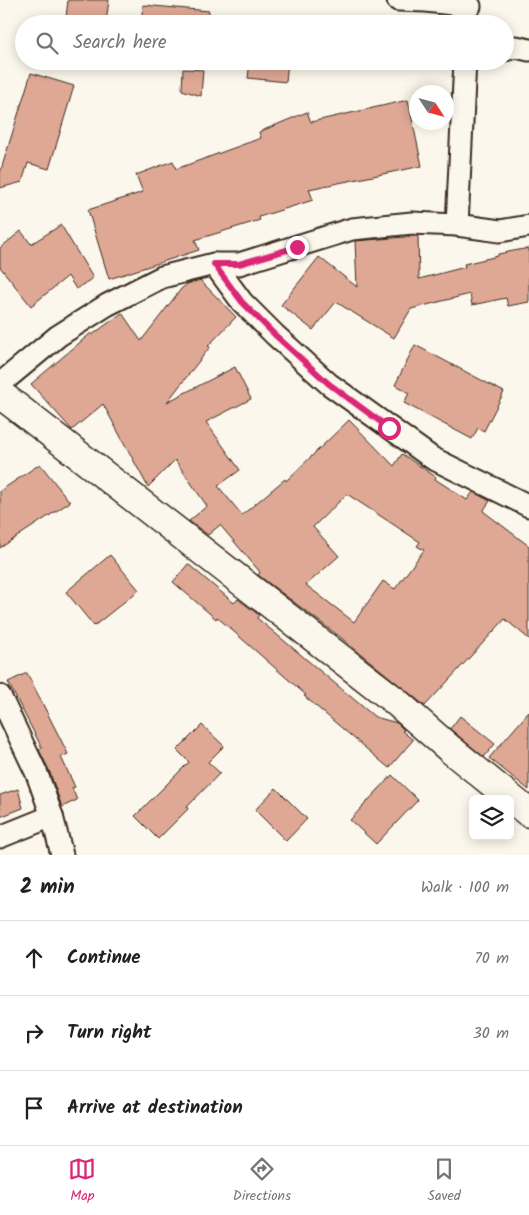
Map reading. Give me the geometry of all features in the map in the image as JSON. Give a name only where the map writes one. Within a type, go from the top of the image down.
[{"type":"street","points":[[398,0],[426,1],[470,10]]},
{"type":"street","points":[[514,48],[529,50]]},
{"type":"street","points":[[458,225],[464,70]]},
{"type":"street","points":[[0,384],[58,336],[107,305],[162,277],[214,264],[239,264],[352,229],[412,223],[458,225],[500,231],[529,226]]},
{"type":"street","points":[[214,264],[242,302],[329,384],[432,458],[529,506]]},
{"type":"street","points":[[0,394],[394,700],[450,749],[529,813]]},
{"type":"street","points":[[0,696],[37,774],[52,816],[62,855]]},
{"type":"street","points":[[0,837],[52,816]]},
{"type":"building","points":[[68,0],[109,0],[107,15],[66,15]]},
{"type":"building","points":[[143,5],[209,11],[209,15],[142,15]]},
{"type":"building","points":[[183,70],[203,70],[201,96],[182,90]]},
{"type":"building","points":[[249,70],[287,70],[286,82],[248,78]]},
{"type":"building","points":[[31,73],[74,86],[49,169],[28,163],[22,182],[0,188],[0,173]]},
{"type":"building","points":[[408,100],[409,130],[414,130],[422,166],[309,189],[313,200],[259,217],[260,220],[195,240],[199,250],[109,279],[88,210],[143,192],[136,175],[173,161],[176,169],[261,138],[259,132],[307,112],[311,122]]},
{"type":"building","points":[[61,225],[93,278],[76,289],[68,276],[31,306],[0,267],[0,248],[21,231],[31,244]]},
{"type":"building","points":[[418,236],[419,279],[465,267],[464,264],[498,256],[498,254],[529,248],[529,302],[508,306],[506,298],[472,305],[470,294],[411,309],[394,338],[336,302],[313,330],[281,305],[319,257],[357,287],[355,241]]},
{"type":"building","points":[[200,280],[236,317],[208,346],[210,347],[167,402],[235,367],[251,399],[206,422],[240,470],[218,486],[242,515],[285,479],[286,481],[349,420],[394,466],[402,454],[467,500],[473,492],[490,501],[483,511],[529,546],[529,639],[505,619],[425,706],[340,637],[258,575],[260,572],[220,525],[208,535],[189,521],[207,506],[175,460],[148,487],[103,404],[72,430],[31,384],[91,333],[92,335],[122,313],[141,341],[181,289],[187,284]],"holes":[[[347,494],[420,542],[417,546],[424,550],[395,589],[383,581],[354,622],[306,585],[339,556],[313,527]]]},
{"type":"building","points":[[415,345],[504,392],[484,431],[478,428],[472,439],[404,403],[409,393],[395,385]]},
{"type":"building","points":[[40,464],[70,502],[0,548],[0,491]]},
{"type":"building","points":[[110,555],[139,590],[94,626],[66,592]]},
{"type":"building","points":[[188,564],[234,603],[238,599],[259,615],[257,618],[375,717],[397,723],[404,730],[402,731],[413,740],[389,768],[304,696],[306,695],[217,617],[216,619],[173,582]]},
{"type":"building","points":[[27,673],[68,754],[61,757],[75,787],[72,788],[77,800],[62,807],[49,770],[39,750],[42,748],[8,682]]},
{"type":"building","points":[[529,712],[529,790],[489,758]]},
{"type":"building","points":[[460,716],[495,744],[484,757],[450,729]]},
{"type":"building","points":[[202,725],[224,746],[208,762],[220,773],[158,839],[135,816],[189,762],[177,750]]},
{"type":"building","points":[[392,775],[418,800],[376,844],[350,820]]},
{"type":"building","points":[[276,788],[307,819],[286,841],[255,810]]},
{"type":"building","points":[[18,789],[23,808],[0,817],[0,795]]},
{"type":"route","points":[[297,247],[239,264],[214,264],[242,302],[275,335],[329,384],[389,428]]}]
